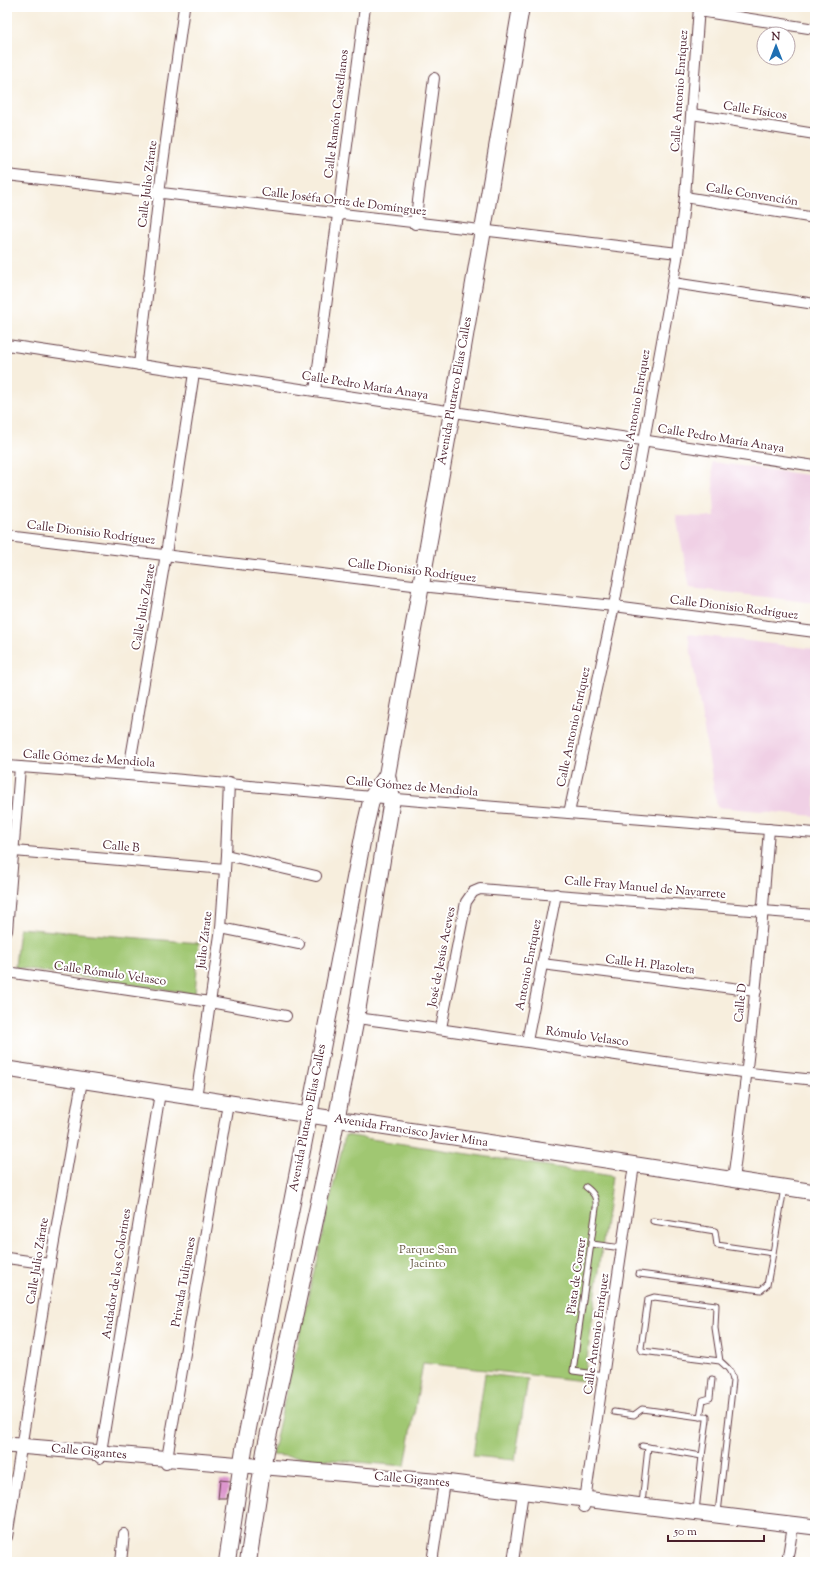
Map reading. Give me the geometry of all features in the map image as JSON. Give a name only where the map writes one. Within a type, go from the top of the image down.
[{"type":"main road","name":"Avenida Plutarco Elías Calles","points":[[248,1562],[262,1468],[337,1120],[356,1018],[392,799],[387,775],[452,412],[521,7]]},
{"type":"main road","name":"Avenida Plutarco Elías Calles","points":[[227,1562],[241,1466],[365,827],[372,797],[387,775]]},
{"type":"main road","name":"Avenida Francisco Javier Mina","points":[[7,1069],[815,1192]]},
{"type":"main road","name":"Calle Gigantes","points":[[14,1446],[166,1462],[241,1466],[444,1482],[642,1510],[718,1519],[815,1527]]},
{"type":"street","name":"Calle Julio Zárate","points":[[139,365],[159,193],[184,7]]},
{"type":"street","name":"Calle Ramón Castellanos","points":[[314,391],[364,7]]},
{"type":"street","points":[[699,9],[815,29]]},
{"type":"street","name":"Calle Antonio Enríquez","points":[[569,813],[614,606],[678,253],[685,197],[699,9]]},
{"type":"street","points":[[415,224],[434,78]]},
{"type":"street","name":"Calle Físicos","points":[[692,114],[815,134]]},
{"type":"street","name":"Calle Joséfa Ortiz de Domínguez","points":[[7,175],[338,213],[415,224],[678,253]]},
{"type":"street","name":"Calle Convención","points":[[685,197],[815,218]]},
{"type":"street","points":[[673,283],[815,304]]},
{"type":"street","name":"Calle Pedro María Anaya","points":[[7,345],[815,466]]},
{"type":"street","name":"Calle Julio Zárate","points":[[128,775],[166,554],[194,373]]},
{"type":"street","name":"Calle Dionisio Rodríguez","points":[[7,536],[421,586],[614,606],[815,632]]},
{"type":"street","name":"Calle Gómez de Mendiola","points":[[7,766],[229,783],[392,799],[815,833]]},
{"type":"street","points":[[7,931],[20,766]]},
{"type":"street","name":"Julio Zárate","points":[[196,1098],[221,928],[229,783]]},
{"type":"street","name":"Calle D","points":[[733,1180],[756,991],[764,910],[769,829]]},
{"type":"street","name":"Calle B","points":[[14,851],[225,869]]},
{"type":"street","points":[[226,855],[316,876]]},
{"type":"street","name":"Calle Fray Manuel de Navarrete","points":[[473,892],[487,889],[815,915]]},
{"type":"street","name":"José de Jesús Aceves","points":[[441,1028],[466,902],[473,892]]},
{"type":"street","name":"Antonio Enríquez","points":[[527,1041],[556,894]]},
{"type":"street","points":[[221,928],[299,944]]},
{"type":"street","name":"Calle H. Plazoleta","points":[[542,964],[756,991]]},
{"type":"street","name":"Calle Rómulo Velasco","points":[[7,972],[210,1002],[286,1016]]},
{"type":"street","name":"Rómulo Velasco","points":[[356,1018],[441,1028],[747,1074],[815,1080]]},
{"type":"street","name":"Calle Julio Zárate","points":[[7,1537],[14,1446],[50,1264],[82,1081]]},
{"type":"street","name":"Andador de los Colorines","points":[[100,1456],[160,1093]]},
{"type":"street","name":"Privada Tulipanes","points":[[166,1462],[228,1103]]},
{"type":"street","name":"Calle Antonio Enríquez","points":[[585,1503],[634,1165]]},
{"type":"street","points":[[7,1258],[50,1264]]},
{"type":"street","points":[[432,1562],[444,1482]]},
{"type":"street","points":[[513,1562],[523,1492]]},
{"type":"street","points":[[787,1562],[793,1525]]},
{"type":"street","points":[[121,1562],[124,1534]]},
{"type":"lane","name":"Pista de Correr","points":[[586,1188],[592,1192],[597,1202],[573,1371],[604,1375]]},
{"type":"lane","points":[[639,1274],[762,1290],[767,1285],[784,1188]]},
{"type":"lane","points":[[653,1221],[714,1231],[716,1232],[716,1245],[773,1253]]},
{"type":"lane","points":[[592,1244],[622,1248]]},
{"type":"lane","points":[[718,1519],[733,1381],[732,1374],[720,1361],[642,1351],[641,1348],[646,1302],[650,1297],[716,1305],[715,1328],[720,1361]]},
{"type":"lane","points":[[700,1417],[703,1400],[710,1398],[712,1379]]},
{"type":"lane","points":[[614,1412],[634,1415],[642,1409],[707,1418],[695,1516]]},
{"type":"lane","points":[[642,1446],[702,1456]]},
{"type":"lane","points":[[642,1510],[648,1447]]},
{"type":"shaded area","points":[[712,462],[815,476],[815,603],[690,588],[676,516],[715,517]]},
{"type":"shaded area","points":[[688,634],[815,649],[815,816],[717,807]]},
{"type":"green space","points":[[19,928],[199,943],[195,994],[15,967]]},
{"type":"green space","name":"Parque San Jacinto","points":[[345,1135],[612,1176],[584,1381],[423,1363],[405,1466],[272,1455]]},
{"type":"green space","points":[[485,1374],[528,1379],[515,1460],[473,1456]]},
{"type":"building","points":[[220,1480],[230,1481],[227,1499],[218,1499]]}]
